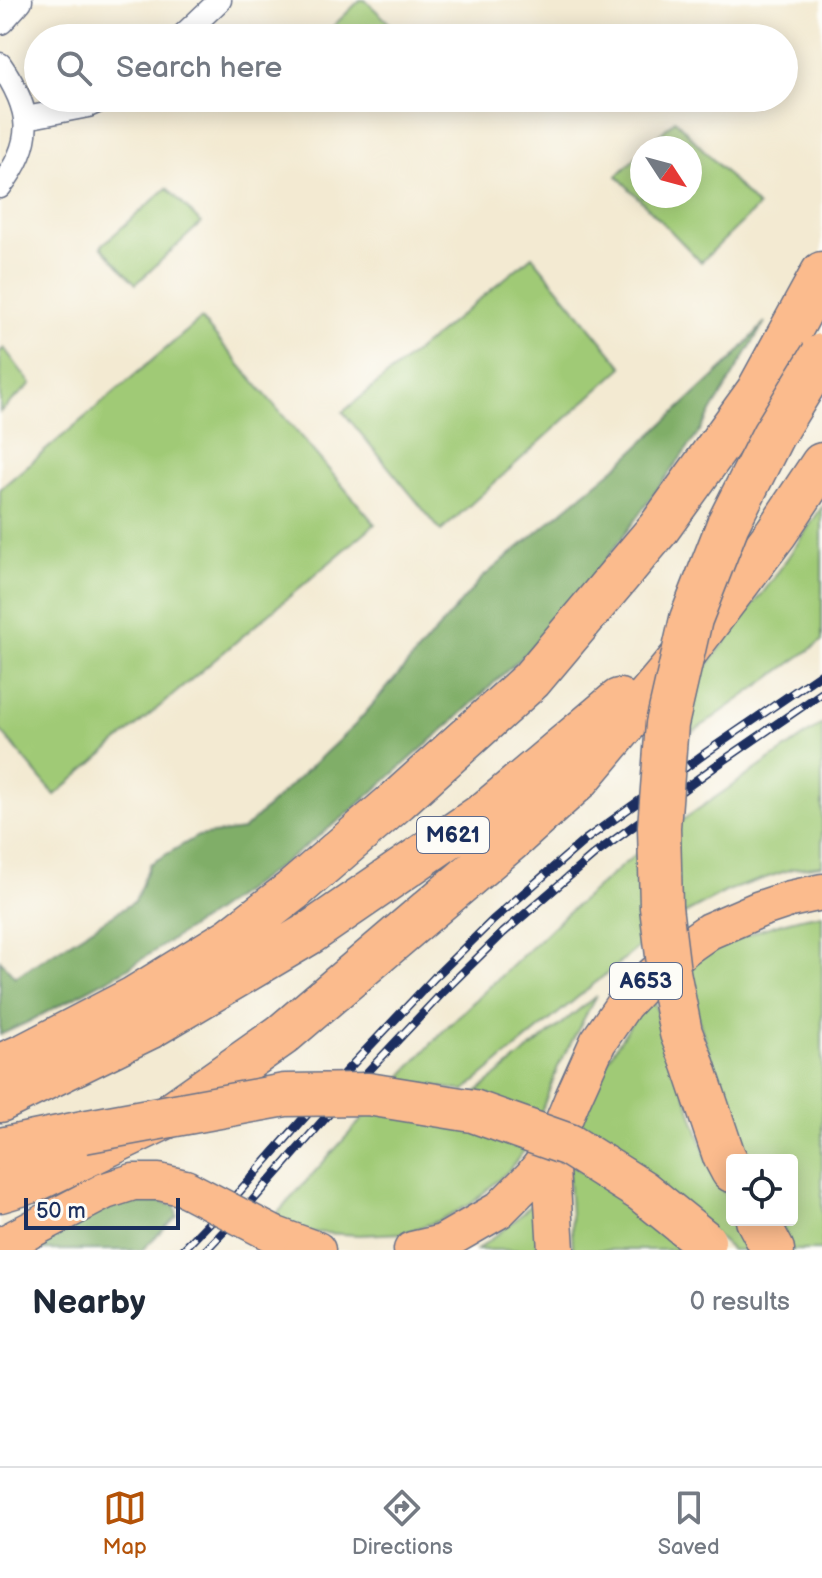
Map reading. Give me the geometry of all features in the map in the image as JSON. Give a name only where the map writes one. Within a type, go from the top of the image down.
[{"type":"highway","name":"M621","points":[[0,1065],[134,998],[230,939],[292,891],[398,800],[531,680],[659,528],[757,392],[822,273]]},
{"type":"highway","points":[[726,1160],[681,1033],[669,972],[661,907],[659,827],[667,724],[691,619],[728,524],[773,435],[822,355]]},
{"type":"highway","name":"M621","points":[[0,1101],[149,1028],[310,933],[486,812],[623,697],[763,540],[822,463]]},
{"type":"highway","points":[[0,1191],[34,1181],[163,1119],[282,1035],[518,834],[578,780],[689,648],[776,533],[822,463]]},
{"type":"highway","points":[[0,1149],[285,1095],[368,1094],[473,1111],[569,1145],[642,1191],[709,1245]]},
{"type":"highway","points":[[760,1226],[773,1250]]},
{"type":"main road","name":"A653","points":[[412,1250],[442,1243],[499,1210],[532,1177],[550,1154],[598,1042],[624,1004],[642,985],[709,931],[760,909],[822,892]]},
{"type":"main road","name":"A653","points":[[550,1154],[556,1250]]},
{"type":"main road","points":[[0,1246],[105,1191],[133,1182],[159,1182],[185,1188],[276,1242],[317,1250]]},
{"type":"street","points":[[0,20],[18,0]]},
{"type":"street","points":[[195,24],[220,0]]},
{"type":"street","points":[[0,64],[20,98],[24,111]]},
{"type":"street","points":[[0,187],[24,147],[24,112]]},
{"type":"street","points":[[26,118],[57,112]]},
{"type":"green space","points":[[360,0],[365,0],[390,24],[335,24]]},
{"type":"green space","points":[[675,120],[690,136],[658,136]]},
{"type":"green space","points":[[702,148],[758,207],[701,262],[648,208],[702,208]]},
{"type":"green space","points":[[630,163],[630,189],[617,176]]},
{"type":"green space","points":[[167,188],[201,223],[136,284],[101,246]]},
{"type":"green space","points":[[532,256],[623,367],[441,531],[343,412]]},
{"type":"green space","points":[[201,319],[375,524],[55,795],[0,730],[0,489]]},
{"type":"green space","points":[[765,322],[698,434],[582,592],[526,653],[451,723],[350,812],[210,915],[125,970],[0,1035],[0,960],[15,977],[135,901],[150,864],[198,836],[243,830],[355,725],[482,578],[622,462],[732,360]]},
{"type":"green space","points":[[4,348],[31,384],[0,412],[0,352]]},
{"type":"green space","points":[[822,507],[822,641],[683,739],[690,688],[774,578]]},
{"type":"green space","points":[[822,724],[822,865],[792,869],[727,891],[675,919],[671,828]]},
{"type":"green space","points":[[638,852],[646,941],[464,1091],[398,1080],[444,1030],[565,915]]},
{"type":"green space","points":[[822,914],[822,1250],[786,1250],[774,1226],[798,1226],[798,1154],[740,1154],[683,969],[715,950],[785,922]]},
{"type":"green space","points":[[596,996],[558,1067],[540,1115],[474,1094]]},
{"type":"green space","points":[[653,998],[707,1159],[726,1196],[726,1226],[741,1226],[754,1250],[732,1250],[693,1214],[577,1130],[608,1059],[632,1022]]},
{"type":"green space","points":[[372,1108],[421,1116],[527,1147],[508,1171],[471,1204],[438,1221],[403,1233],[359,1235],[308,1232],[275,1216]]},
{"type":"green space","points":[[568,1163],[595,1179],[687,1250],[573,1250]]},
{"type":"green space","points":[[159,1201],[175,1206],[177,1216],[142,1250],[25,1250],[101,1210],[131,1202]]},
{"type":"green space","points":[[531,1204],[535,1205],[538,1250],[477,1250],[519,1217]]},
{"type":"railway","points":[[183,1250],[239,1192],[333,1085],[493,920],[585,840],[822,673]]},
{"type":"railway","points":[[206,1250],[342,1099],[503,933],[595,854],[822,693]]}]
